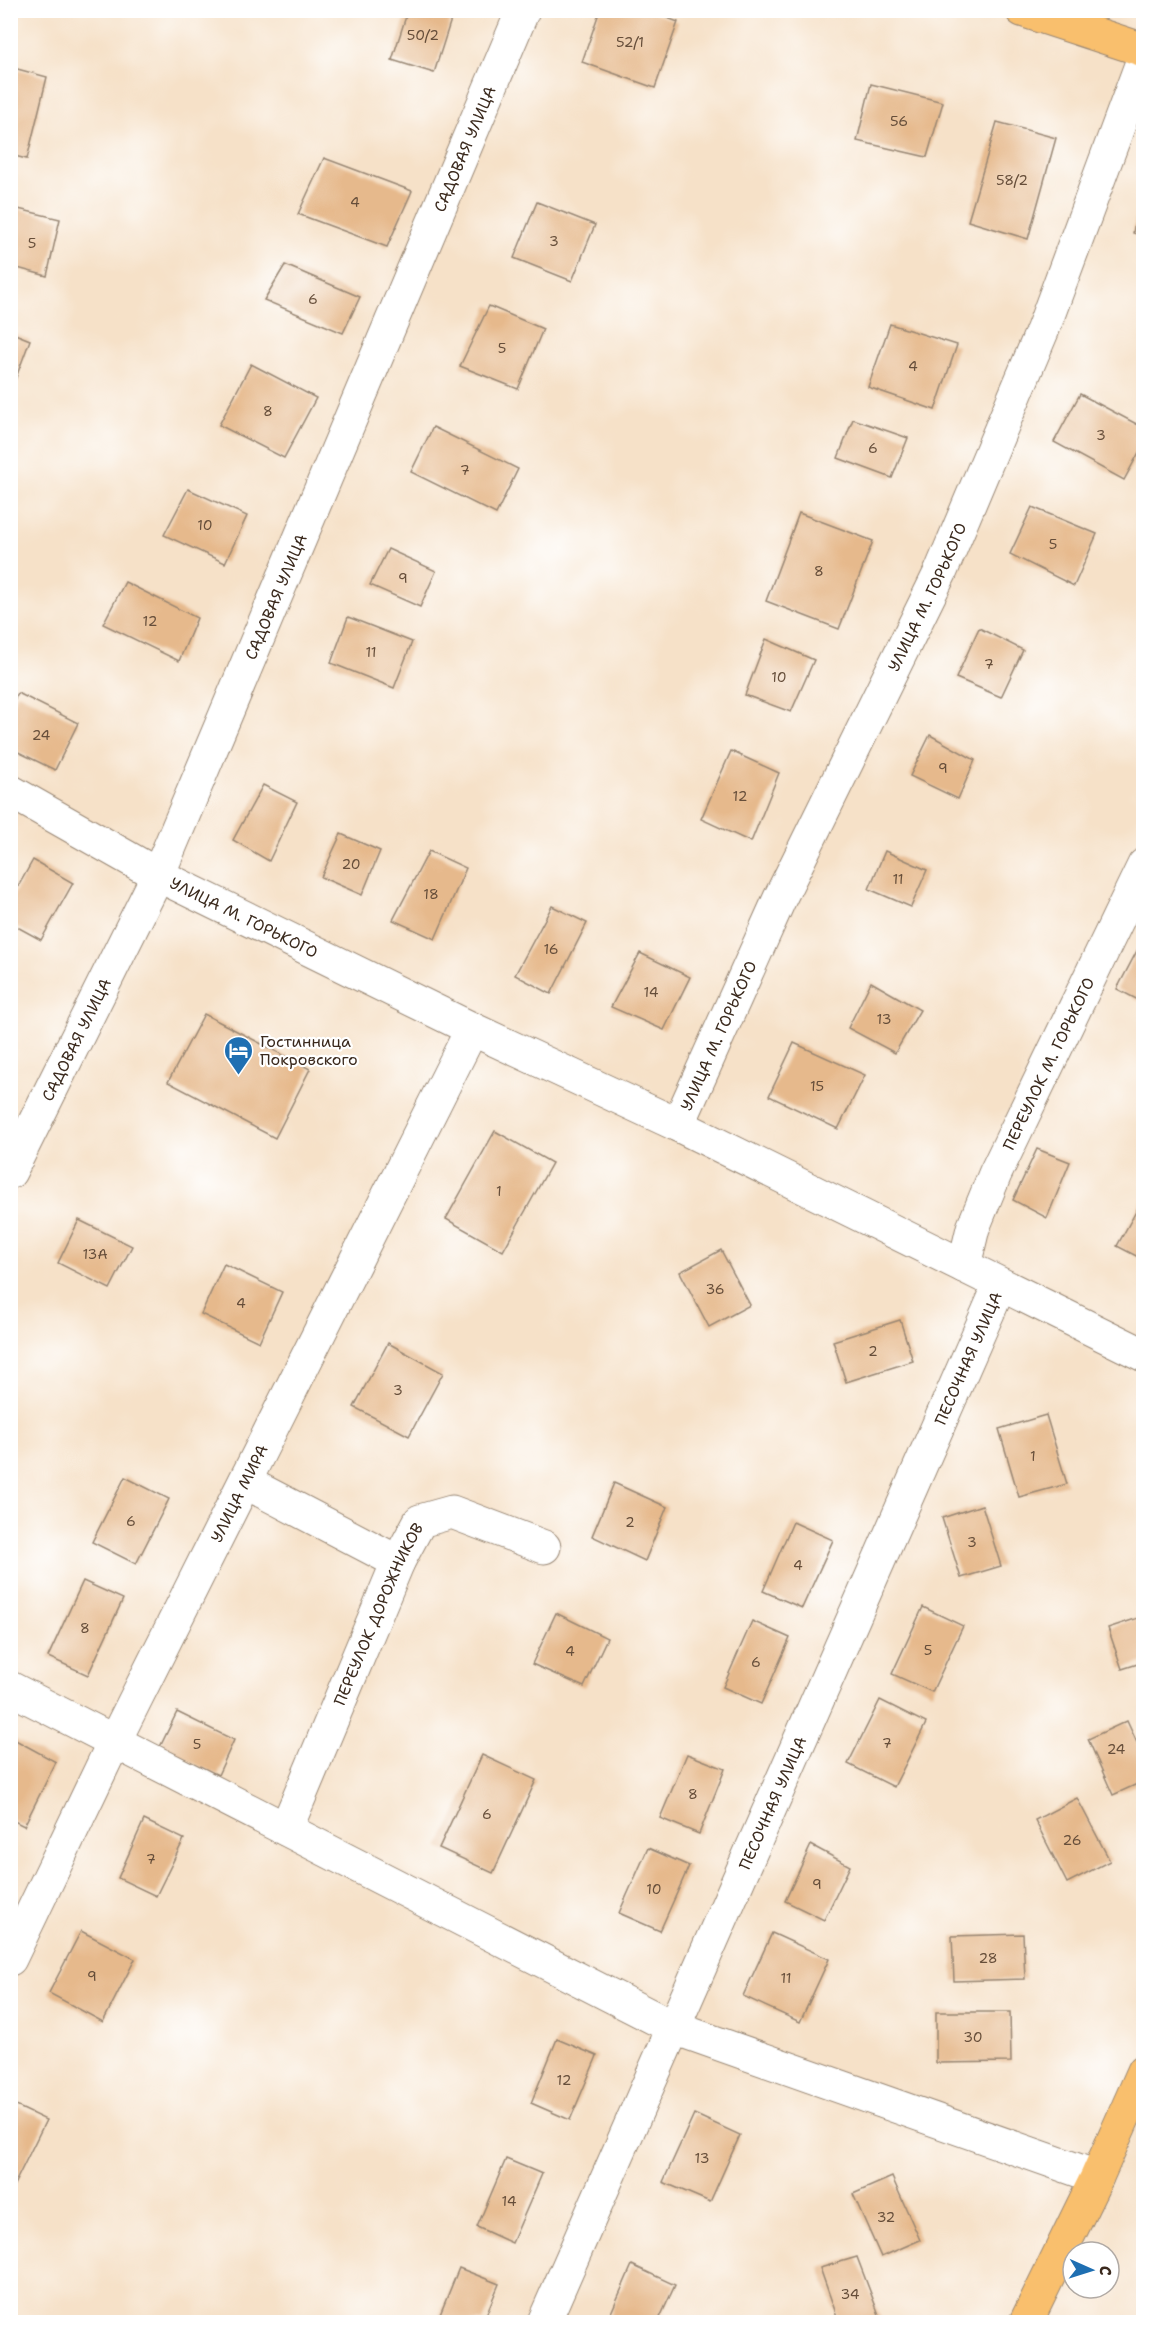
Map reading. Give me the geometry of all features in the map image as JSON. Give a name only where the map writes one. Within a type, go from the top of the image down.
[{"type":"main road","points":[[1022,10],[1143,50]]},
{"type":"main road","points":[[1026,2322],[1097,2177],[1143,2071]]},
{"type":"street","name":"САДОВАЯ УЛИЦА","points":[[10,1172],[158,874],[523,10]]},
{"type":"street","name":"УЛИЦА М. ГОРЬКОГО","points":[[678,1125],[780,898],[941,571],[1043,329],[1143,57]]},
{"type":"street","name":"УЛИЦА М. ГОРЬКОГО","points":[[10,792],[158,874],[471,1029],[678,1125],[1143,1355]]},
{"type":"street","name":"ПЕРЕУЛОК М. ГОРЬКОГО","points":[[964,1266],[973,1228],[995,1174],[1143,865]]},
{"type":"street","name":"УЛИЦА МИРА","points":[[10,1959],[114,1742],[471,1029]]},
{"type":"street","name":"ПЕСОЧНАЯ УЛИЦА","points":[[544,2322],[1000,1285]]},
{"type":"street","points":[[245,1482],[398,1562]]},
{"type":"street","name":"ПЕРЕУЛОК ДОРОЖНИКОВ","points":[[286,1829],[398,1562],[420,1521],[452,1512],[544,1547]]},
{"type":"street","points":[[10,1688],[674,2028],[1097,2177]]},
{"type":"building","points":[[408,10],[454,10],[434,73],[392,60]]},
{"type":"building","points":[[600,10],[646,10],[678,22],[655,88],[582,62]]},
{"type":"building","points":[[10,67],[47,77],[27,159],[10,155]]},
{"type":"building","points":[[871,84],[943,102],[927,157],[857,141]]},
{"type":"building","points":[[997,122],[1056,138],[1028,239],[968,221]]},
{"type":"building","points":[[324,158],[412,191],[387,247],[298,214]]},
{"type":"building","points":[[1142,183],[1144,183],[1144,236],[1133,233]]},
{"type":"building","points":[[537,202],[595,225],[572,281],[514,258]]},
{"type":"building","points":[[10,207],[60,219],[47,276],[10,266]]},
{"type":"building","points":[[285,265],[360,297],[343,333],[264,300]]},
{"type":"building","points":[[489,306],[543,329],[518,389],[460,366]]},
{"type":"building","points":[[890,324],[957,345],[935,410],[868,387]]},
{"type":"building","points":[[10,332],[30,340],[11,391],[10,391]]},
{"type":"building","points":[[251,364],[316,398],[284,458],[219,425]]},
{"type":"building","points":[[1080,394],[1144,428],[1144,443],[1124,480],[1054,442]]},
{"type":"building","points":[[853,419],[908,438],[892,478],[838,458]]},
{"type":"building","points":[[433,427],[518,469],[496,514],[411,472]]},
{"type":"building","points":[[188,489],[247,516],[225,563],[164,535]]},
{"type":"building","points":[[1032,507],[1097,534],[1074,586],[1010,554]]},
{"type":"building","points":[[799,513],[873,541],[839,629],[766,601]]},
{"type":"building","points":[[388,549],[436,571],[420,607],[370,585]]},
{"type":"building","points":[[125,582],[197,618],[179,661],[103,624]]},
{"type":"building","points":[[348,617],[412,642],[394,688],[331,663]]},
{"type":"building","points":[[979,628],[1023,650],[1001,697],[956,678]]},
{"type":"building","points":[[766,639],[814,660],[791,712],[745,695]]},
{"type":"building","points":[[18,693],[78,723],[55,770],[10,748],[10,707]]},
{"type":"building","points":[[930,735],[975,760],[958,799],[910,776]]},
{"type":"building","points":[[731,751],[779,773],[751,842],[701,819]]},
{"type":"building","points":[[263,785],[297,802],[269,861],[233,840]]},
{"type":"building","points":[[341,834],[380,851],[362,895],[321,877]]},
{"type":"building","points":[[429,851],[466,868],[435,939],[393,920]]},
{"type":"building","points":[[885,851],[927,870],[911,907],[869,889]]},
{"type":"building","points":[[33,860],[73,883],[41,940],[10,923],[10,901]]},
{"type":"building","points":[[552,906],[587,923],[551,994],[515,975]]},
{"type":"building","points":[[1139,947],[1144,949],[1144,1003],[1117,989]]},
{"type":"building","points":[[640,953],[690,977],[664,1030],[611,1007]]},
{"type":"building","points":[[871,982],[920,1010],[895,1053],[848,1028]]},
{"type":"building","name":"Гостинница Покровского","points":[[204,1014],[310,1069],[275,1138],[168,1082]]},
{"type":"building","points":[[794,1043],[865,1075],[838,1129],[769,1096]]},
{"type":"building","points":[[495,1131],[552,1163],[503,1251],[446,1219]]},
{"type":"building","points":[[1037,1149],[1070,1162],[1047,1218],[1013,1200]]},
{"type":"building","points":[[1144,1197],[1144,1260],[1117,1246]]},
{"type":"building","points":[[79,1220],[132,1246],[110,1289],[58,1263]]},
{"type":"building","points":[[721,1250],[750,1305],[709,1327],[680,1272]]},
{"type":"building","points":[[224,1264],[282,1292],[259,1342],[201,1314]]},
{"type":"building","points":[[900,1320],[913,1361],[846,1382],[833,1341]]},
{"type":"building","points":[[388,1343],[443,1373],[409,1436],[354,1407]]},
{"type":"building","points":[[1046,1415],[1067,1484],[1019,1497],[999,1429]]},
{"type":"building","points":[[125,1477],[169,1499],[136,1564],[92,1542]]},
{"type":"building","points":[[614,1483],[667,1507],[645,1561],[592,1536]]},
{"type":"building","points":[[982,1505],[1001,1566],[961,1578],[942,1518]]},
{"type":"building","points":[[793,1522],[833,1540],[802,1608],[763,1591]]},
{"type":"building","points":[[83,1581],[123,1599],[88,1675],[48,1657]]},
{"type":"building","points":[[923,1607],[963,1626],[932,1692],[892,1674]]},
{"type":"building","points":[[556,1613],[607,1638],[584,1687],[532,1664]]},
{"type":"building","points":[[1144,1616],[1144,1662],[1122,1669],[1108,1628]]},
{"type":"building","points":[[752,1621],[790,1638],[761,1704],[723,1687]]},
{"type":"building","points":[[880,1700],[926,1723],[894,1787],[848,1764]]},
{"type":"building","points":[[177,1712],[234,1740],[218,1775],[160,1747]]},
{"type":"building","points":[[1127,1721],[1144,1758],[1144,1781],[1113,1795],[1088,1739]]},
{"type":"building","points":[[10,1737],[56,1762],[24,1826],[10,1819]]},
{"type":"building","points":[[687,1754],[725,1769],[699,1834],[660,1818]]},
{"type":"building","points":[[482,1755],[536,1780],[493,1873],[439,1848]]},
{"type":"building","points":[[1077,1798],[1110,1861],[1067,1883],[1035,1820]]},
{"type":"building","points":[[144,1820],[184,1839],[156,1896],[118,1878]]},
{"type":"building","points":[[811,1845],[850,1866],[824,1920],[785,1901]]},
{"type":"building","points":[[648,1848],[689,1866],[660,1931],[619,1913]]},
{"type":"building","points":[[81,1931],[135,1959],[103,2022],[49,1993]]},
{"type":"building","points":[[772,1933],[829,1959],[800,2022],[743,1996]]},
{"type":"building","points":[[1023,1934],[1025,1979],[954,1981],[952,1936]]},
{"type":"building","points":[[936,2012],[1010,2012],[1011,2062],[936,2063]]},
{"type":"building","points":[[557,2039],[597,2056],[570,2120],[531,2103]]},
{"type":"building","points":[[10,2103],[46,2120],[14,2185],[10,2184]]},
{"type":"building","points":[[694,2114],[740,2135],[710,2202],[663,2182]]},
{"type":"building","points":[[506,2159],[542,2174],[512,2243],[477,2227]]},
{"type":"building","points":[[892,2177],[920,2240],[881,2257],[853,2194]]},
{"type":"building","points":[[857,2257],[881,2320],[839,2322],[820,2268]]},
{"type":"building","points":[[632,2265],[675,2285],[658,2322],[607,2322]]},
{"type":"building","points":[[459,2268],[499,2284],[483,2322],[437,2322]]},
{"type":"place","name":"Гостинница Покровского","points":[[239,1076]]}]
